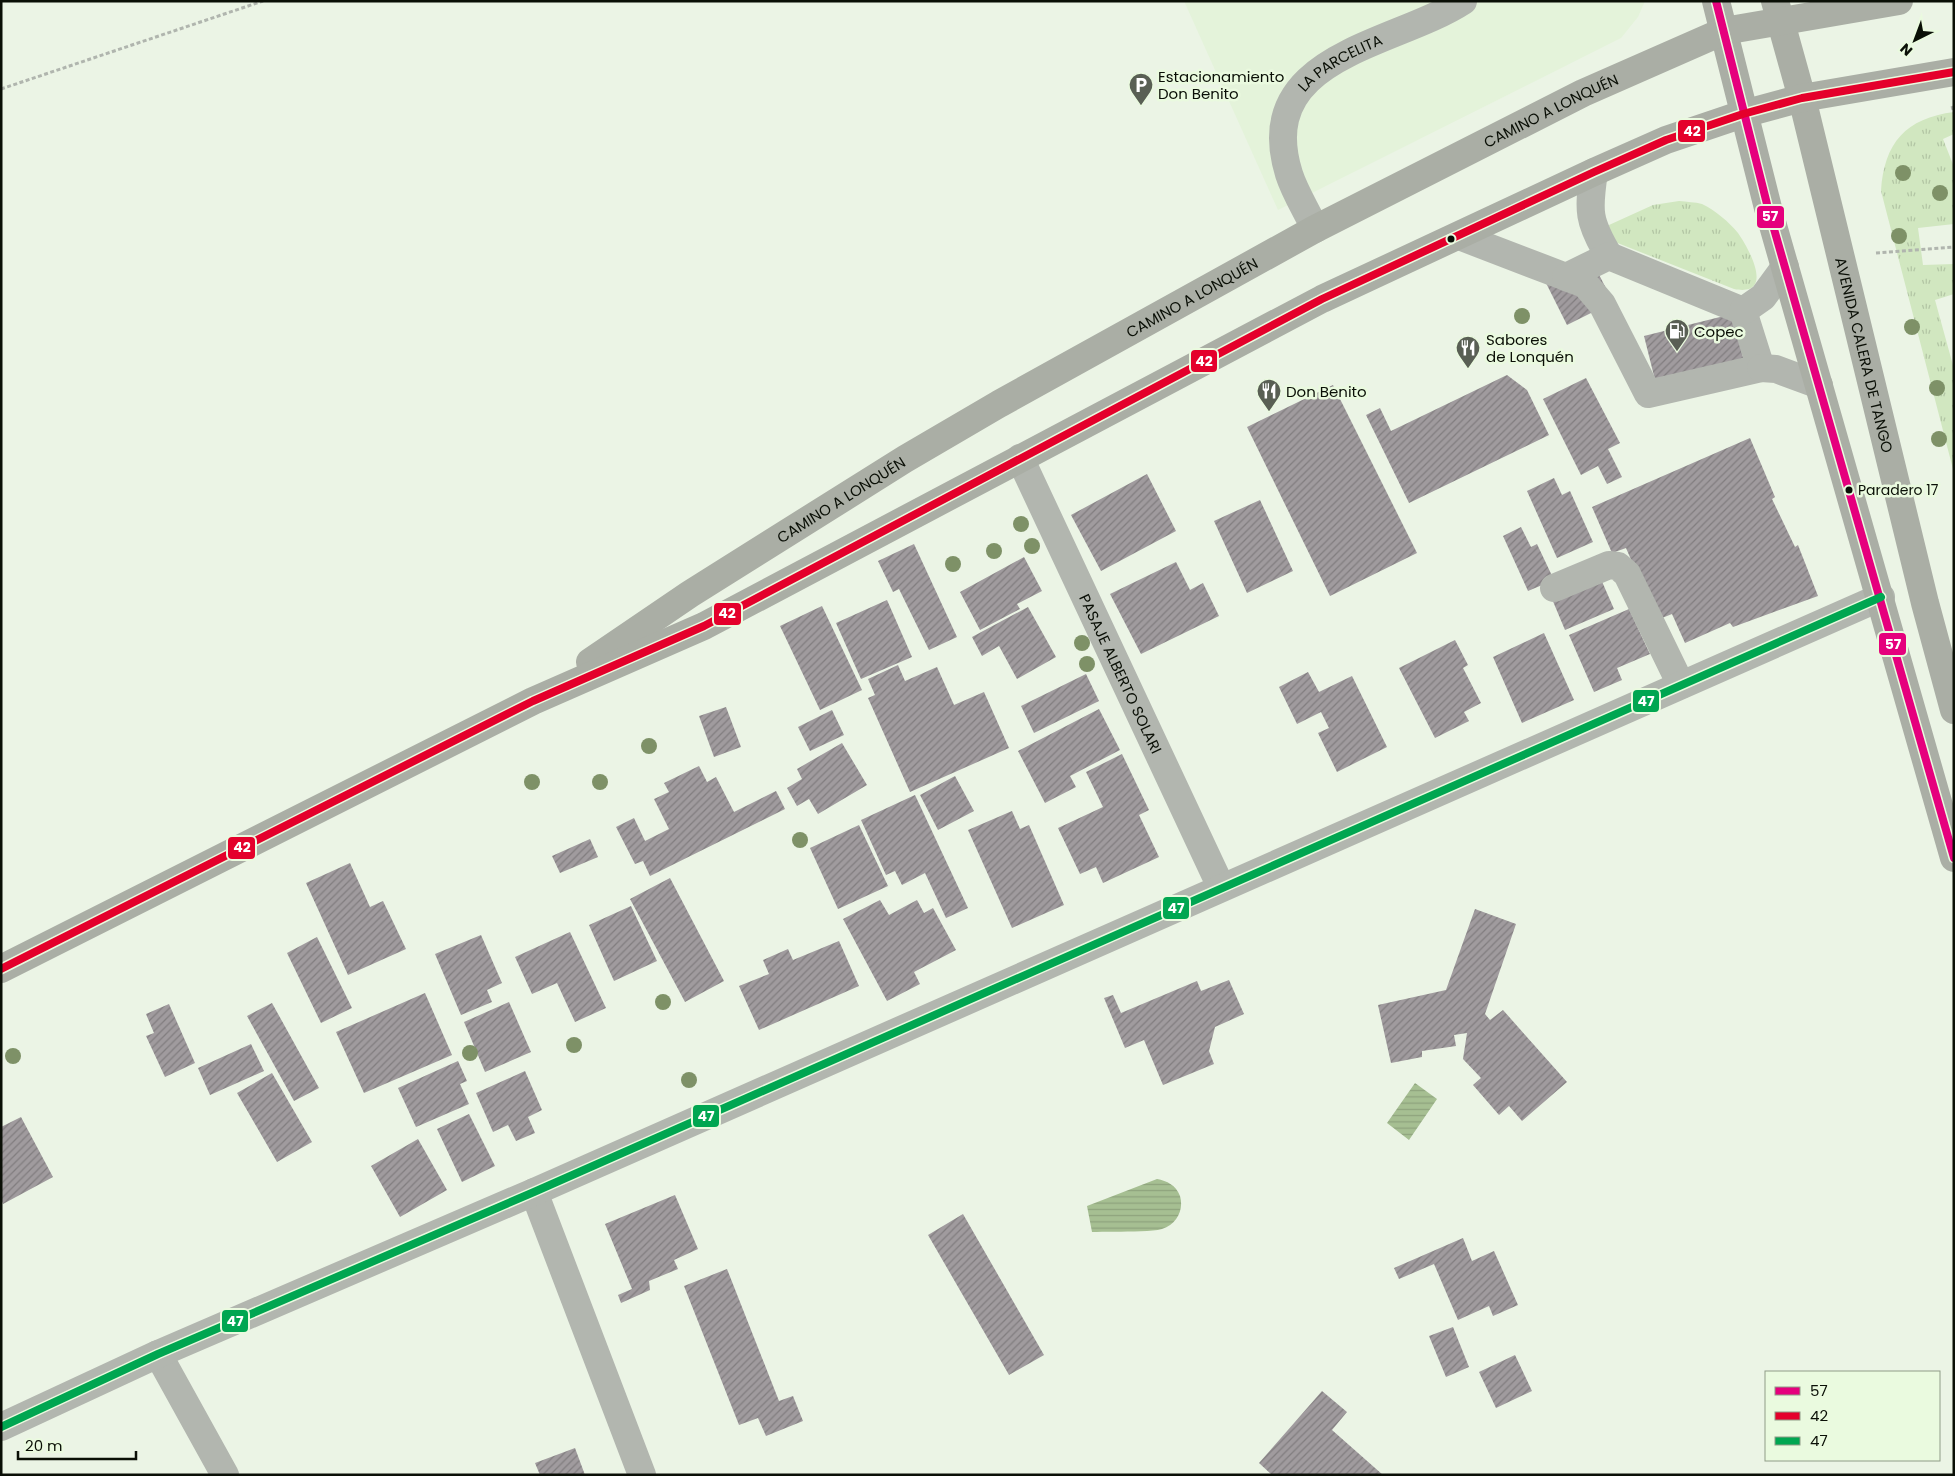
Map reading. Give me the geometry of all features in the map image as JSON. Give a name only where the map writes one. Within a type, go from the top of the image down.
[{"type":"main road","points":[[1716,1],[1743,114],[1785,267],[1881,597],[1954,858]]},
{"type":"main road","name":"CAMINO A LONQUÉN","points":[[533,701],[690,594],[904,459],[1315,229],[1583,93],[1724,31],[1778,11],[1898,1]]},
{"type":"main road","name":"AVENIDA CALERA DE TANGO","points":[[1778,11],[1802,98],[1925,604],[1954,710]]},
{"type":"main road","name":"CAMINO A LONQUÉN","points":[[1,969],[533,701],[704,626],[1322,299],[1594,172],[1666,140],[1743,114],[1802,98],[1954,72]]},
{"type":"street","name":"LA PARCELITA","points":[[1315,229],[1289,175],[1284,149],[1283,128],[1298,91],[1311,77],[1329,64],[1369,42],[1447,12],[1463,1]]},
{"type":"street","points":[[1594,172],[1589,211],[1595,233],[1608,256],[1743,311]]},
{"type":"street","points":[[1459,236],[1585,284],[1602,304],[1648,394],[1761,368],[1776,369],[1819,385]]},
{"type":"street","points":[[1566,276],[1608,256]]},
{"type":"street","points":[[1743,311],[1764,298],[1785,267]]},
{"type":"street","points":[[1743,311],[1761,368]]},
{"type":"street","name":"PASAJE ALBERTO SOLARI","points":[[1020,458],[1221,887]]},
{"type":"street","points":[[1554,588],[1609,565],[1618,566],[1627,574],[1681,685]]},
{"type":"street","points":[[1,1428],[158,1354],[534,1192],[1881,597]]},
{"type":"street","points":[[534,1192],[642,1475]]},
{"type":"street","points":[[158,1354],[226,1475]]},
{"type":"path","points":[[1,89],[263,1]]},
{"type":"path","points":[[1876,253],[1954,248]]},
{"type":"shaded area","points":[[1184,1],[1645,1],[1638,17],[1621,38],[1278,210]]},
{"type":"shaded area","points":[[1415,1083],[1437,1099],[1409,1140],[1387,1123]]},
{"type":"shaded area","points":[[1157,1179],[1171,1184],[1180,1196],[1180,1211],[1172,1224],[1155,1230],[1092,1232],[1087,1206]]},
{"type":"green space","points":[[1954,112],[1954,134],[1943,139],[1954,167],[1954,224],[1918,228],[1923,265],[1954,264],[1954,294],[1935,300],[1954,369],[1954,473],[1881,191],[1887,159],[1893,146],[1901,136],[1923,120]]},
{"type":"green space","points":[[1679,201],[1702,204],[1717,213],[1738,233],[1753,260],[1756,270],[1754,286],[1746,290],[1734,289],[1615,242],[1609,233],[1609,225],[1653,205]]},
{"type":"building","points":[[1589,255],[1613,302],[1567,325],[1543,277]]},
{"type":"building","points":[[1732,314],[1745,365],[1657,388],[1644,336]]},
{"type":"building","points":[[1507,375],[1527,390],[1549,435],[1409,503],[1366,415],[1380,408],[1391,431]]},
{"type":"building","points":[[1586,378],[1620,443],[1608,449],[1622,477],[1607,484],[1598,466],[1581,475],[1543,399]]},
{"type":"building","points":[[1333,385],[1417,553],[1330,596],[1247,427]]},
{"type":"building","points":[[1750,438],[1775,497],[1772,499],[1795,547],[1798,545],[1818,596],[1733,627],[1730,623],[1685,643],[1672,614],[1657,620],[1626,548],[1612,553],[1592,507]]},
{"type":"building","points":[[1147,474],[1176,531],[1101,571],[1071,515]]},
{"type":"building","points":[[1554,478],[1562,495],[1570,491],[1593,542],[1557,558],[1527,491]]},
{"type":"building","points":[[1260,500],[1293,571],[1247,593],[1214,521]]},
{"type":"building","points":[[1521,527],[1531,547],[1537,544],[1554,580],[1528,591],[1503,536]]},
{"type":"building","points":[[914,544],[957,637],[929,650],[899,589],[893,592],[878,561]]},
{"type":"building","points":[[1024,557],[1042,591],[1017,604],[1020,609],[980,630],[960,592]]},
{"type":"building","points":[[1176,562],[1190,590],[1203,583],[1219,616],[1141,654],[1110,594]]},
{"type":"building","points":[[1600,577],[1614,609],[1565,630],[1552,599]]},
{"type":"building","points":[[887,600],[912,657],[861,679],[836,623]]},
{"type":"building","points":[[822,606],[862,690],[820,710],[780,626]]},
{"type":"building","points":[[1028,607],[1056,657],[1017,679],[999,646],[982,656],[972,637]]},
{"type":"building","points":[[1629,609],[1650,654],[1617,668],[1622,680],[1594,692],[1569,635]]},
{"type":"building","points":[[1544,633],[1574,700],[1522,723],[1493,657]]},
{"type":"building","points":[[1455,640],[1468,665],[1463,668],[1481,703],[1464,712],[1469,721],[1435,738],[1399,668]]},
{"type":"building","points":[[898,665],[905,681],[937,667],[954,705],[984,692],[1009,748],[910,792],[868,698],[875,695],[868,679]]},
{"type":"building","points":[[1308,672],[1319,692],[1352,676],[1387,747],[1337,772],[1318,733],[1329,728],[1321,712],[1297,724],[1279,687]]},
{"type":"building","points":[[1086,674],[1099,701],[1034,733],[1021,706]]},
{"type":"building","points":[[726,707],[741,747],[714,757],[699,716]]},
{"type":"building","points":[[1099,709],[1120,750],[1070,776],[1076,787],[1045,803],[1018,751]]},
{"type":"building","points":[[832,710],[844,735],[810,751],[798,727]]},
{"type":"building","points":[[842,743],[867,785],[818,814],[809,799],[797,806],[787,788],[802,779],[797,769]]},
{"type":"building","points":[[1122,754],[1149,810],[1139,815],[1159,857],[1103,883],[1096,867],[1080,874],[1058,828],[1103,807],[1086,772]]},
{"type":"building","points":[[699,766],[707,782],[716,777],[734,812],[776,791],[785,809],[650,876],[643,861],[635,864],[616,827],[634,818],[645,841],[669,829],[654,799],[669,792],[664,783]]},
{"type":"building","points":[[955,776],[974,811],[938,830],[920,795]]},
{"type":"building","points":[[915,795],[968,908],[946,918],[925,873],[902,885],[895,871],[886,875],[861,820]]},
{"type":"building","points":[[1012,811],[1020,829],[1029,825],[1064,905],[1012,928],[968,830]]},
{"type":"building","points":[[859,825],[888,886],[838,909],[810,848]]},
{"type":"building","points":[[590,839],[598,857],[560,873],[552,856]]},
{"type":"building","points":[[350,863],[370,907],[383,901],[406,949],[348,975],[306,883]]},
{"type":"building","points":[[670,878],[724,981],[685,1002],[630,899]]},
{"type":"building","points":[[880,900],[889,915],[917,900],[924,913],[933,908],[956,950],[914,972],[920,984],[887,1001],[843,919]]},
{"type":"building","points":[[631,906],[657,961],[614,981],[589,925]]},
{"type":"building","points":[[1475,909],[1516,924],[1485,1014],[1490,1020],[1503,1010],[1567,1082],[1522,1121],[1509,1106],[1499,1115],[1473,1085],[1481,1078],[1463,1059],[1467,1033],[1454,1035],[1456,1046],[1422,1051],[1422,1057],[1391,1063],[1378,1005],[1446,990]]},
{"type":"building","points":[[570,932],[606,1008],[575,1022],[557,983],[532,994],[515,957]]},
{"type":"building","points":[[481,935],[502,983],[487,990],[492,1002],[461,1015],[435,954]]},
{"type":"building","points":[[317,937],[352,1008],[321,1023],[287,953]]},
{"type":"building","points":[[839,941],[859,986],[759,1030],[739,986],[769,974],[763,960],[788,949],[793,960]]},
{"type":"building","points":[[1229,980],[1244,1014],[1215,1027],[1209,1051],[1214,1064],[1163,1085],[1144,1040],[1125,1048],[1104,998],[1113,995],[1121,1013],[1197,981],[1201,991]]},
{"type":"building","points":[[425,993],[452,1055],[364,1093],[336,1032]]},
{"type":"building","points":[[509,1002],[531,1052],[485,1072],[464,1022]]},
{"type":"building","points":[[272,1003],[319,1088],[294,1101],[247,1016]]},
{"type":"building","points":[[169,1004],[195,1063],[165,1077],[146,1036],[154,1033],[146,1014]]},
{"type":"building","points":[[251,1044],[264,1071],[210,1095],[198,1068]]},
{"type":"building","points":[[458,1061],[467,1081],[460,1084],[469,1104],[416,1127],[398,1088]]},
{"type":"building","points":[[525,1071],[542,1110],[528,1117],[535,1133],[516,1141],[508,1125],[493,1132],[476,1093]]},
{"type":"building","points":[[272,1073],[312,1142],[277,1162],[237,1093]]},
{"type":"building","points":[[469,1114],[495,1166],[462,1182],[437,1129]]},
{"type":"building","points":[[21,1117],[53,1177],[3,1204],[1,1199],[1,1127]]},
{"type":"building","points":[[418,1139],[447,1190],[400,1217],[371,1166]]},
{"type":"building","points":[[675,1195],[698,1249],[674,1260],[678,1269],[649,1281],[650,1290],[621,1303],[618,1295],[632,1289],[605,1224]]},
{"type":"building","points":[[963,1214],[1044,1355],[1009,1375],[928,1235]]},
{"type":"building","points":[[1463,1238],[1472,1261],[1494,1251],[1518,1305],[1493,1316],[1489,1306],[1458,1320],[1434,1264],[1399,1279],[1394,1268]]},
{"type":"building","points":[[727,1269],[779,1401],[793,1396],[803,1421],[766,1436],[758,1418],[739,1425],[684,1286]]},
{"type":"building","points":[[1453,1327],[1469,1367],[1446,1377],[1429,1336]]},
{"type":"building","points":[[1515,1355],[1532,1391],[1496,1408],[1479,1372]]},
{"type":"building","points":[[1322,1391],[1347,1412],[1332,1430],[1383,1475],[1272,1475],[1259,1463]]},
{"type":"building","points":[[575,1448],[585,1475],[540,1475],[535,1463]]},
{"type":"transit line","name":"57","points":[[1716,1],[1768,208],[1954,858]]},
{"type":"transit line","name":"42","points":[[1,969],[533,701],[704,626],[1322,299],[1594,172],[1666,140],[1743,114],[1802,98],[1954,72]]},
{"type":"transit line","name":"47","points":[[1,1427],[158,1354],[534,1192],[1881,597]]},
{"type":"place","name":"Estacionamiento Don Benito","points":[[1141,106]]},
{"type":"place","name":"Copec","points":[[1677,352]]},
{"type":"place","name":"Sabores de Lonquén","points":[[1468,369]]},
{"type":"place","name":"Don Benito","points":[[1269,412]]},
{"type":"place","name":"Paradero 17","points":[[1849,490]]}]
